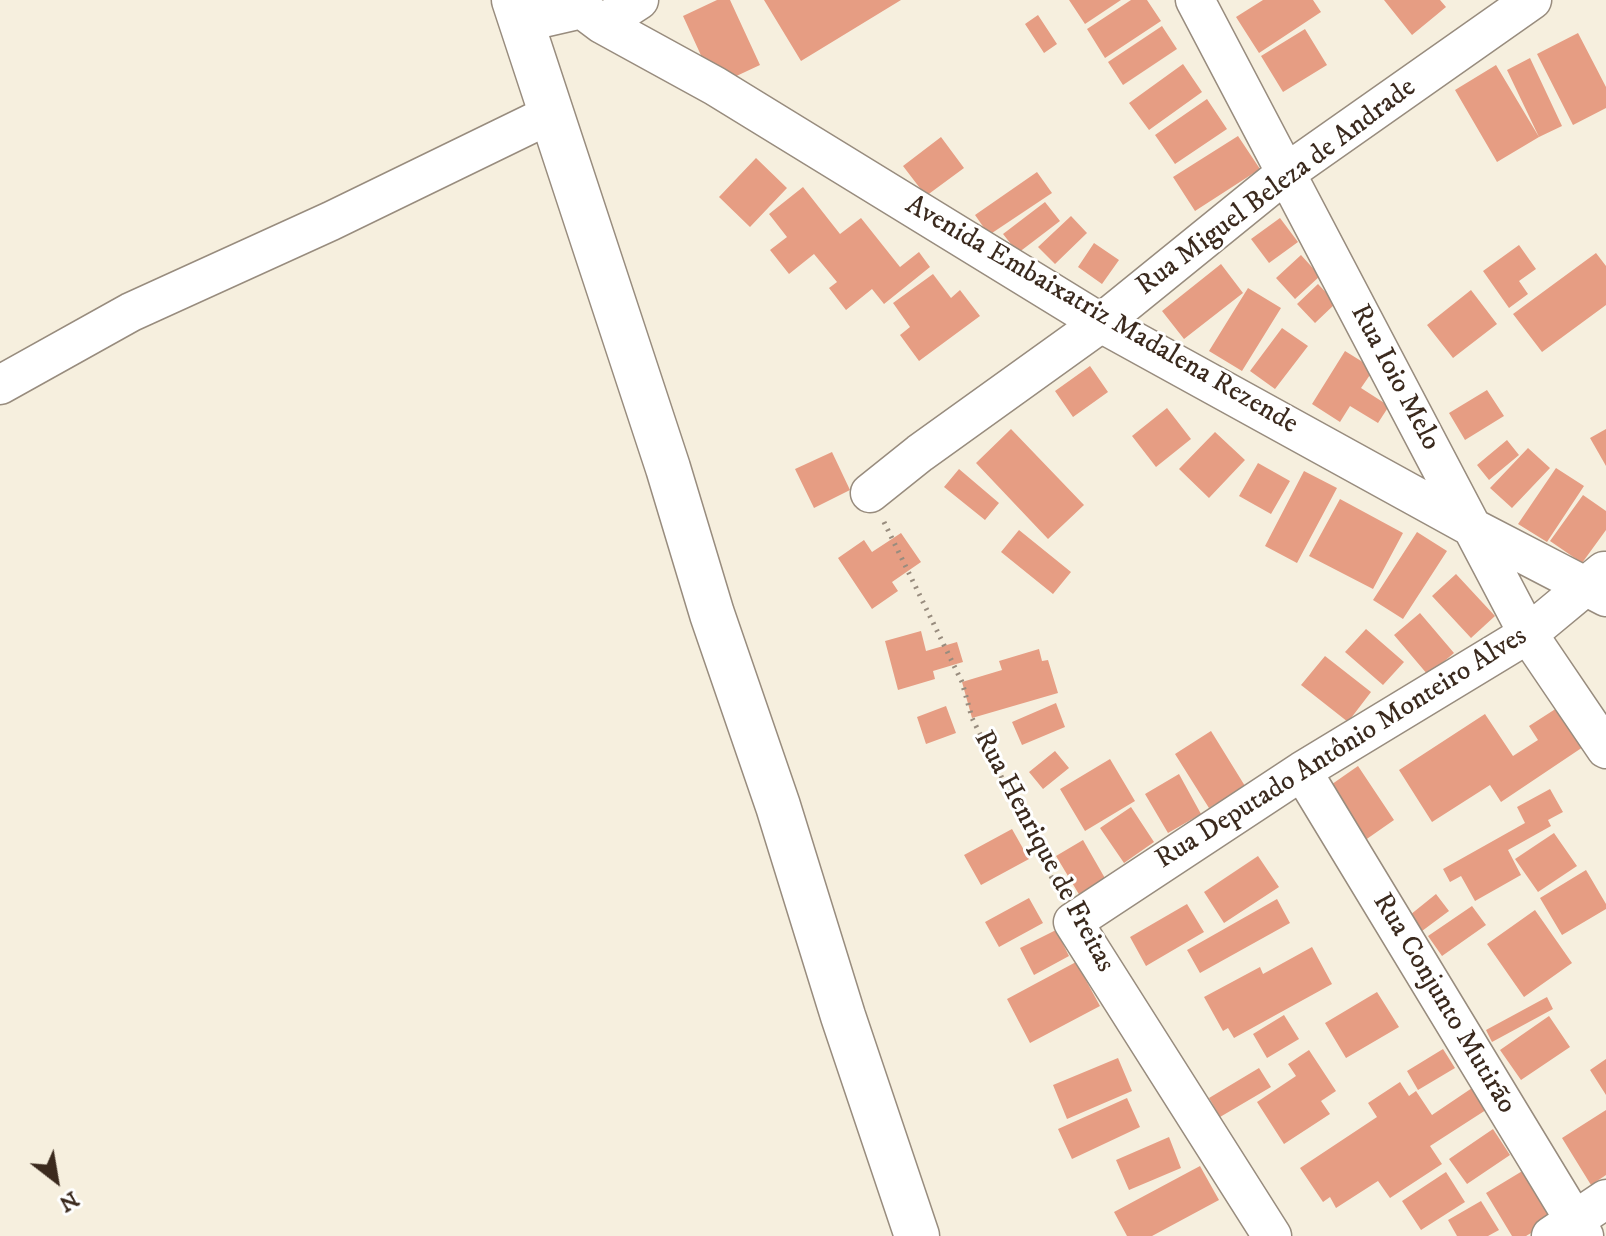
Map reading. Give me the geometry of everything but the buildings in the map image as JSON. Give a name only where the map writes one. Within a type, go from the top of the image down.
[{"type":"highway","points":[[518,11],[917,1236]]},
{"type":"street","points":[[518,11],[588,11],[639,0]]},
{"type":"street","name":"Rua Ioio Melo","points":[[1195,0],[1528,634],[1606,749]]},
{"type":"street","name":"Rua Miguel Beleza de Andrade","points":[[870,493],[920,453],[1101,323],[1286,173],[1532,0]]},
{"type":"street","name":"Avenida Embaixatriz Madalena Rezende","points":[[588,11],[1101,323],[1475,529],[1599,584]]},
{"type":"street","points":[[0,385],[131,312],[331,221],[551,114]]},
{"type":"street","name":"Rua Deputado Antônio Monteiro Alves","points":[[1073,922],[1302,771],[1528,634],[1599,584]]},
{"type":"street","name":"Rua Conjunto Mutirão","points":[[1302,771],[1570,1231]]},
{"type":"street","name":"Rua Henrique de Freitas","points":[[1073,922],[1272,1236]]},
{"type":"street","points":[[1570,1231],[1606,1199]]},
{"type":"path","name":"Rua Henrique de Freitas","points":[[870,493],[962,682],[972,718],[1073,922]]}]
